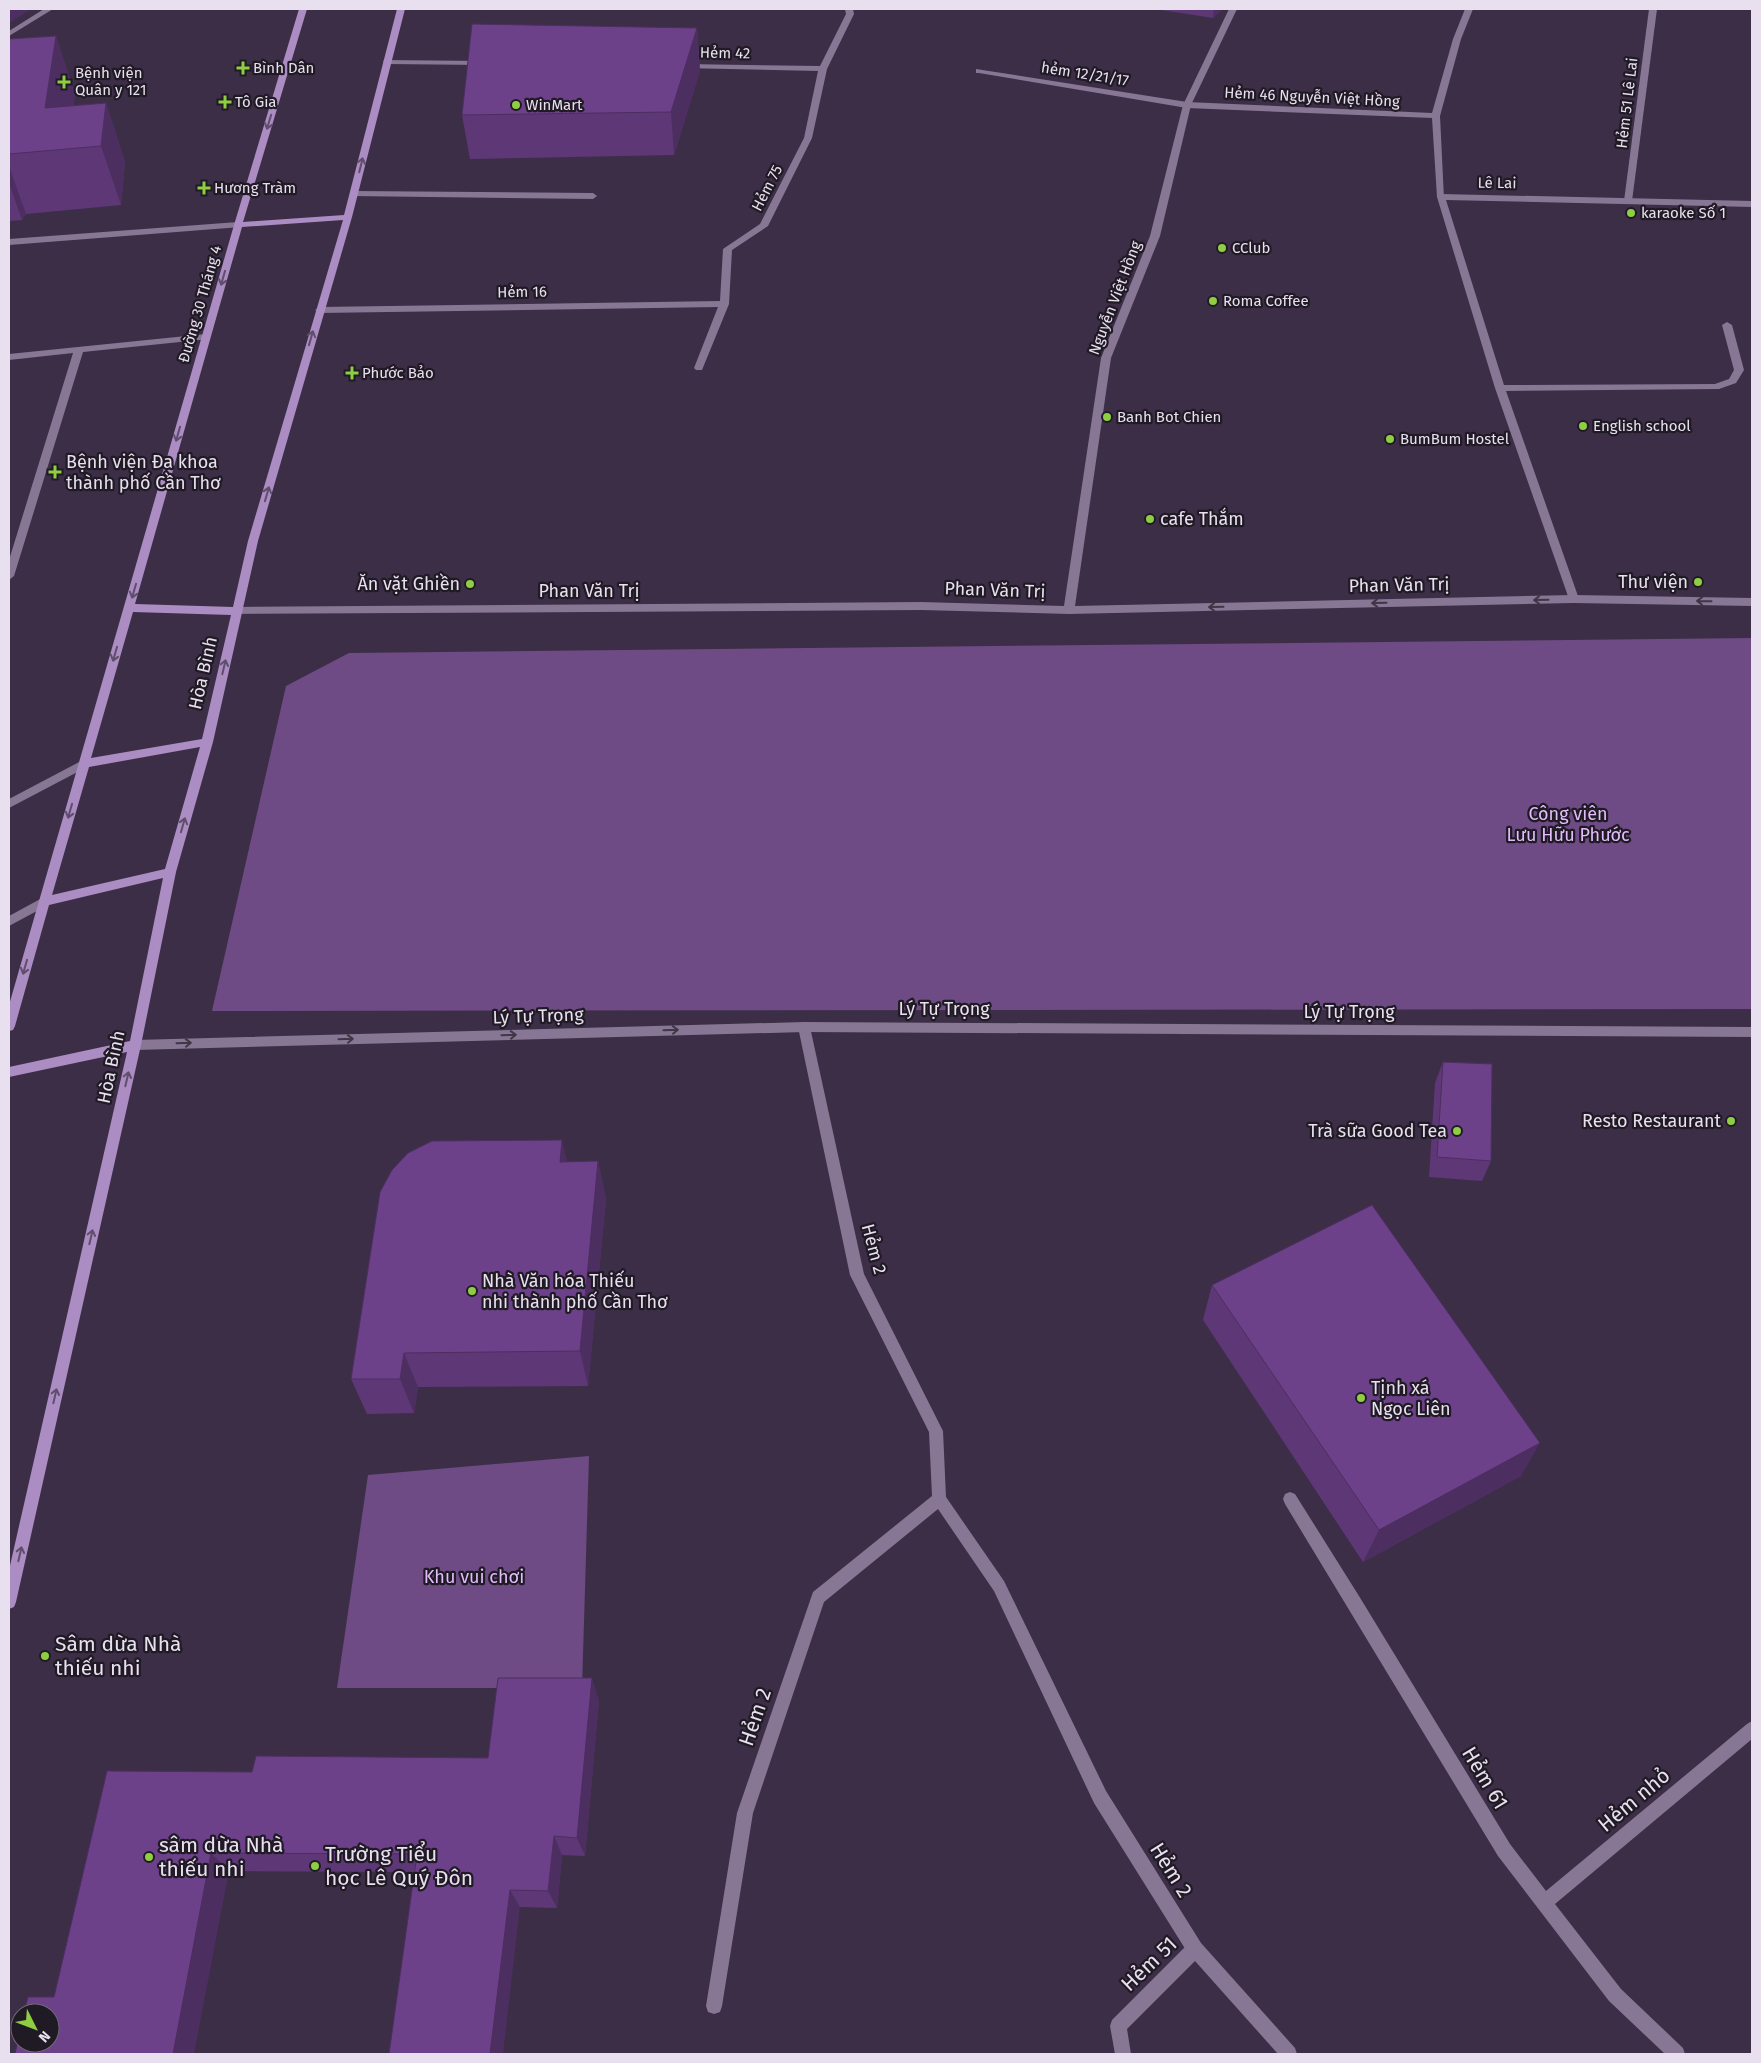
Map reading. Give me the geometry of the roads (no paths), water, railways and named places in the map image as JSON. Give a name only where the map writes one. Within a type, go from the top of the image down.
[{"type":"main road","name":"Đường 30 Tháng 4","points":[[129,608],[238,225],[303,9]]},
{"type":"main road","points":[[320,310],[348,217],[401,9]]},
{"type":"main road","points":[[238,225],[348,217]]},
{"type":"main road","name":"Hòa Bình","points":[[9,1602],[135,1045],[170,872],[207,742],[253,541],[320,310]]},
{"type":"main road","points":[[9,1026],[129,608],[236,610]]},
{"type":"main road","points":[[83,764],[207,742]]},
{"type":"main road","points":[[44,902],[170,872]]},
{"type":"main road","points":[[9,1072],[135,1045]]},
{"type":"street","points":[[9,34],[49,9]]},
{"type":"street","name":"Hẻm 75","points":[[699,368],[724,304],[728,249],[764,226],[808,138],[823,69],[850,14],[849,9]]},
{"type":"street","name":"Nguyễn Việt Hồng","points":[[1069,610],[1106,358],[1155,236],[1187,105],[1233,9]]},
{"type":"street","points":[[1469,9],[1457,39],[1436,116],[1441,197],[1500,388],[1574,599]]},
{"type":"street","name":"Hẻm 51 Lê Lai","points":[[1628,201],[1653,9]]},
{"type":"street","points":[[387,62],[496,63]]},
{"type":"street","name":"Hẻm 42","points":[[674,66],[823,69]]},
{"type":"street","name":"hẻm 12/21/17","points":[[979,71],[1187,105]]},
{"type":"street","name":"Hẻm 46 Nguyễn Việt Hồng","points":[[1187,105],[1436,116]]},
{"type":"street","points":[[353,194],[593,196]]},
{"type":"street","name":"Lê Lai","points":[[1441,197],[1752,204]]},
{"type":"street","points":[[9,242],[238,225]]},
{"type":"street","name":"Hẻm 16","points":[[320,310],[724,304]]},
{"type":"street","points":[[1500,388],[1716,387],[1733,381],[1739,370],[1727,325]]},
{"type":"street","points":[[9,357],[206,337]]},
{"type":"street","points":[[9,576],[79,349]]},
{"type":"street","name":"Phan Văn Trị","points":[[236,610],[921,606],[1069,610],[1574,599],[1752,602]]},
{"type":"street","points":[[9,804],[83,764]]},
{"type":"street","points":[[9,921],[44,902]]},
{"type":"street","name":"Lý Tự Trọng","points":[[135,1045],[804,1027],[1752,1032]]},
{"type":"street","name":"Hẻm 2","points":[[804,1027],[857,1275],[936,1431],[939,1499],[999,1586],[1100,1797],[1195,1949]]},
{"type":"street","name":"Hẻm 2","points":[[714,2006],[745,1813],[818,1597],[939,1499]]},
{"type":"street","name":"Hẻm 61","points":[[1290,1500],[1354,1601],[1504,1850],[1615,1995],[1677,2054]]},
{"type":"street","name":"Hẻm nhỏ","points":[[1544,1903],[1752,1729]]},
{"type":"street","name":"Hẻm 51","points":[[1123,2054],[1118,2026],[1195,1949],[1289,2054]]},
{"type":"place","name":"Bình Dân","points":[[243,68]]},
{"type":"place","name":"Bệnh viện Quân y 121","points":[[64,82]]},
{"type":"place","name":"Tô Gia","points":[[225,102]]},
{"type":"place","name":"WinMart","points":[[516,105]]},
{"type":"place","name":"Hương Tràm","points":[[204,188]]},
{"type":"place","name":"karaoke Số 1","points":[[1631,213]]},
{"type":"place","name":"CClub","points":[[1222,248]]},
{"type":"place","name":"Roma Coffee","points":[[1213,301]]},
{"type":"place","name":"Phước Bảo","points":[[352,373]]},
{"type":"place","name":"Banh Bot Chien","points":[[1107,417]]},
{"type":"place","name":"English school","points":[[1583,426]]},
{"type":"place","name":"BumBum Hostel","points":[[1390,439]]},
{"type":"place","name":"Bệnh viện Đa khoa thành phố Cần Thơ","points":[[55,472]]},
{"type":"place","name":"cafe Thắm","points":[[1150,519]]},
{"type":"place","name":"Thư viện","points":[[1698,582]]},
{"type":"place","name":"Ăn vặt Ghiền","points":[[470,584]]},
{"type":"place","name":"Resto Restaurant","points":[[1731,1121]]},
{"type":"place","name":"Trà sữa Good Tea","points":[[1457,1131]]},
{"type":"place","name":"Nhà Văn hóa Thiếu nhi thành phố Cần Thơ","points":[[472,1291]]},
{"type":"place","name":"Tịnh xá Ngọc Liên","points":[[1361,1398]]},
{"type":"place","name":"Sâm dừa Nhà thiếu nhi","points":[[45,1656]]},
{"type":"place","name":"sâm dừa Nhà thiếu nhi","points":[[149,1857]]},
{"type":"place","name":"Trường Tiểu học Lê Quý Đôn","points":[[315,1866]]},
{"type":"park label","name":"Công viên Lưu Hữu Phước","points":[[1568,824]]},
{"type":"park label","name":"Khu vui chơi","points":[[474,1577]]}]
